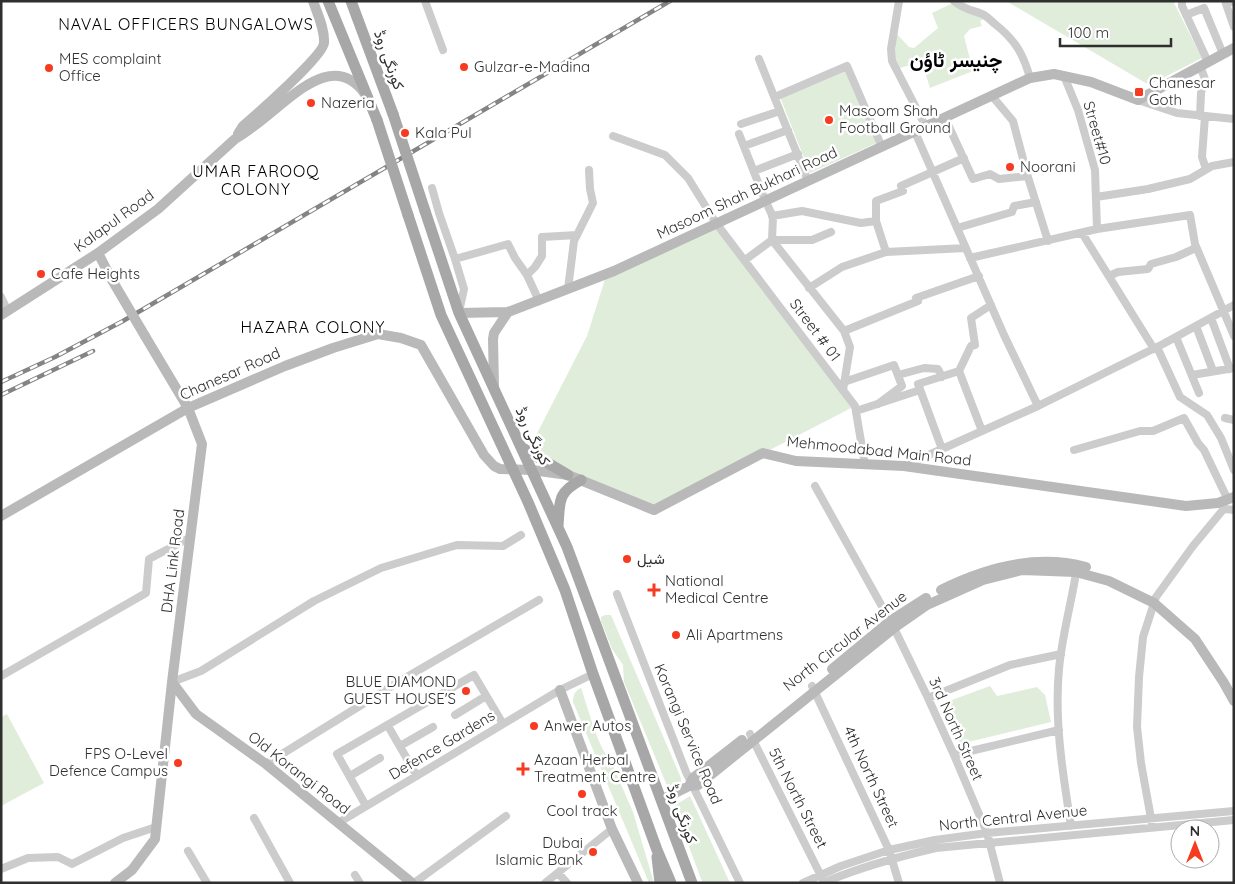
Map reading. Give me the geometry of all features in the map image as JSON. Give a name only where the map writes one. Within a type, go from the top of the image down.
[{"type":"main road","points":[[328,1],[377,120],[441,315],[513,470],[565,590],[593,674],[657,850],[672,883]]},
{"type":"main road","name":"کورنگی روڈ","points":[[352,1],[393,114],[459,313],[532,470],[557,529],[567,547],[692,883]]},
{"type":"main road","points":[[521,448],[575,478],[562,494],[559,504],[557,529]]},
{"type":"main road","points":[[657,850],[660,883]]},
{"type":"street","points":[[235,139],[243,126],[312,61],[323,48],[323,34],[312,1]]},
{"type":"street","points":[[425,1],[442,50]]},
{"type":"street","points":[[899,1],[892,61],[926,127]]},
{"type":"street","points":[[954,1],[960,6],[984,15],[1008,34],[1018,46],[1030,78]]},
{"type":"street","points":[[1182,1],[1182,6],[1204,64],[1205,80],[1201,93],[1202,157],[1206,170]]},
{"type":"street","points":[[1225,1],[1234,27]]},
{"type":"street","points":[[1229,1],[1234,2]]},
{"type":"street","points":[[1186,15],[1204,8],[1223,54]]},
{"type":"street","points":[[1138,100],[1234,48]]},
{"type":"street","points":[[759,59],[808,180]]},
{"type":"street","points":[[775,97],[846,66],[882,147]]},
{"type":"street","name":"Masoom Shah Bukhari Road","points":[[459,313],[508,312],[614,271],[716,222],[1030,78],[1054,74],[1064,76],[1091,82],[1138,100]]},
{"type":"street","points":[[235,139],[247,132],[305,86],[322,78],[337,76],[347,79],[360,88],[370,101]]},
{"type":"street","name":"Street#10","points":[[1064,76],[1078,110],[1095,170],[1097,229]]},
{"type":"street","points":[[992,96],[1013,122],[1048,241]]},
{"type":"street","points":[[1138,100],[1177,114],[1234,119]]},
{"type":"street","points":[[741,124],[780,110]]},
{"type":"street","points":[[945,118],[974,179],[990,174],[999,179],[1028,176]]},
{"type":"street","points":[[744,146],[788,130]]},
{"type":"street","points":[[915,132],[991,305],[1038,406]]},
{"type":"street","points":[[739,134],[772,216],[772,240],[844,331],[850,346],[844,386]]},
{"type":"street","name":"Street # 01","points":[[613,136],[665,155],[688,178],[716,222],[844,386],[855,406],[865,465]]},
{"type":"street","name":"Kalapul Road","points":[[4,313],[98,253],[167,201],[235,139]]},
{"type":"street","points":[[754,171],[798,154]]},
{"type":"street","points":[[886,252],[876,221],[876,201],[904,191],[902,186],[964,158]]},
{"type":"street","points":[[1096,197],[1148,189],[1190,179],[1217,164],[1234,162]]},
{"type":"street","points":[[568,289],[574,241],[593,203],[589,170]]},
{"type":"street","points":[[432,188],[438,213],[464,289],[459,313]]},
{"type":"street","points":[[957,228],[1012,212],[1014,206],[1036,202]]},
{"type":"street","points":[[772,216],[802,211],[860,222],[876,221]]},
{"type":"street","points":[[970,258],[1097,229],[1190,215],[1196,248],[1234,336]]},
{"type":"street","points":[[745,260],[772,240],[812,240],[831,232]]},
{"type":"street","points":[[1082,233],[1156,348],[1180,397],[1207,415],[1221,438],[1234,470]]},
{"type":"street","points":[[527,275],[535,268],[542,256],[542,237],[577,235]]},
{"type":"street","points":[[455,259],[508,244],[527,275],[539,301]]},
{"type":"street","points":[[809,288],[842,267],[886,252],[966,248]]},
{"type":"street","points":[[1109,276],[1118,272],[1148,269],[1151,264],[1196,248]]},
{"type":"street","name":"DHA Link Road","points":[[98,253],[188,408],[202,444],[172,682],[155,839],[132,870],[115,883]]},
{"type":"street","points":[[844,331],[918,301],[916,298],[979,276]]},
{"type":"street","points":[[1,297],[4,313]]},
{"type":"street","points":[[942,449],[918,384],[959,371],[971,346],[975,345],[971,318],[991,305]]},
{"type":"street","points":[[904,466],[1038,406],[1156,348],[1234,305]]},
{"type":"street","points":[[494,391],[494,333],[508,312]]},
{"type":"street","points":[[1192,374],[1232,369],[1212,318]]},
{"type":"street","points":[[1196,326],[1213,372]]},
{"type":"street","name":"Chanesar Road","points":[[1,516],[188,408],[285,366],[332,348],[378,334],[401,338],[421,345],[484,455],[494,466],[500,469],[532,470]]},
{"type":"street","points":[[1176,337],[1199,393]]},
{"type":"street","points":[[844,386],[894,365],[902,386],[878,404]]},
{"type":"street","points":[[898,375],[924,368],[938,369],[942,377]]},
{"type":"street","points":[[959,371],[982,431]]},
{"type":"street","points":[[856,411],[920,390]]},
{"type":"street","points":[[1074,450],[1140,431],[1153,431],[1184,418],[1231,499]]},
{"type":"street","points":[[1225,418],[1234,420]]},
{"type":"street","name":"Mehmoodabad Main Road","points":[[532,470],[575,478],[654,510],[763,453],[796,461],[904,466],[1186,506],[1203,506],[1231,499]]},
{"type":"street","name":"3rd North Street","points":[[815,486],[892,625],[928,698],[987,833],[988,843],[1000,883]]},
{"type":"street","points":[[1152,828],[1140,763],[1137,718],[1140,657],[1148,620],[1155,600],[1193,546],[1222,511],[1225,509],[1234,510]]},
{"type":"street","points":[[172,682],[201,671],[314,601],[381,568],[457,545],[503,546],[520,535]]},
{"type":"street","points":[[1,676],[146,593],[149,559],[191,537]]},
{"type":"street","name":"North Circular Avenue","points":[[661,800],[691,784],[693,778],[752,737],[892,625],[932,595],[956,583],[989,570],[1022,563],[1040,562],[1116,577],[1155,600]]},
{"type":"street","points":[[1071,826],[1059,730],[1059,670],[1077,568]]},
{"type":"street","name":"Korangi Service Road","points":[[616,594],[691,784],[740,883]]},
{"type":"street","points":[[266,764],[400,681],[539,600]]},
{"type":"street","points":[[1155,600],[1200,636],[1234,688]]},
{"type":"street","points":[[1155,600],[1195,639],[1234,700]]},
{"type":"street","points":[[928,698],[1010,665],[1061,654]]},
{"type":"street","name":"Defence Gardens","points":[[338,823],[560,690],[593,674]]},
{"type":"street","points":[[366,806],[337,754],[474,676],[503,724]]},
{"type":"street","name":"Old Korangi Road","points":[[172,682],[196,714],[266,764],[413,883]]},
{"type":"street","name":"4th North Street","points":[[814,689],[889,850],[899,883]]},
{"type":"street","points":[[560,690],[612,829],[638,883]]},
{"type":"street","points":[[455,715],[486,696]]},
{"type":"street","points":[[388,726],[416,776]]},
{"type":"street","points":[[400,746],[433,727]]},
{"type":"street","points":[[954,755],[1059,730]]},
{"type":"street","name":"5th North Street","points":[[752,737],[823,880]]},
{"type":"street","points":[[350,776],[380,758]]},
{"type":"street","name":"North Central Avenue","points":[[823,880],[889,850],[935,840],[987,833],[1234,811]]},
{"type":"street","points":[[413,883],[506,816]]},
{"type":"street","points":[[254,818],[290,883]]},
{"type":"street","name":"North Central Avenue","points":[[802,883],[823,880],[892,858],[936,848],[1234,820]]},
{"type":"street","points":[[1,869],[28,858],[58,857],[72,864],[123,838],[156,827]]},
{"type":"street","points":[[545,883],[612,829]]},
{"type":"street","points":[[188,851],[207,883]]},
{"type":"street","points":[[558,873],[566,883]]},
{"type":"street","points":[[355,875],[360,883]]},
{"type":"green space","points":[[1006,1],[1173,1],[1202,58],[1149,85]]},
{"type":"green space","points":[[955,2],[987,17],[980,21],[982,26],[970,29],[964,36],[973,71],[930,88],[922,62],[896,69],[891,49],[895,32],[909,47],[914,48],[938,28],[932,13]]},
{"type":"green space","name":"Masoom Shah Football Ground","points":[[847,67],[879,142],[810,173],[780,97]]},
{"type":"green space","points":[[716,223],[855,406],[654,510],[528,451],[587,336],[607,273]]},
{"type":"green space","points":[[611,615],[681,778],[681,784],[673,789],[668,788],[624,682],[623,665],[612,649],[601,621],[601,617]]},
{"type":"green space","points":[[990,686],[997,696],[1037,687],[1045,695],[1051,722],[960,744],[941,704]]},
{"type":"green space","points":[[581,688],[601,746],[610,759],[633,812],[654,883],[649,883],[573,702],[577,690]]},
{"type":"green space","points":[[7,714],[44,783],[1,806],[1,717]]},
{"type":"green space","points":[[690,796],[730,883],[703,883],[701,879],[674,806]]},
{"type":"railway","points":[[1,382],[55,357],[123,321],[670,1]]},
{"type":"railway","points":[[1,395],[93,351]]},
{"type":"place","name":"Gulzar-e-Madina","points":[[464,67]]},
{"type":"place","name":"MES complaint Office","points":[[49,68]]},
{"type":"place","name":"Chanesar Goth","points":[[1139,92]]},
{"type":"place","name":"Nazeria","points":[[311,103]]},
{"type":"place","name":"Masoom Shah Football Ground","points":[[829,120]]},
{"type":"place","name":"Kala Pul","points":[[405,133]]},
{"type":"place","name":"Noorani","points":[[1010,167]]},
{"type":"place","name":"Cafe Heights","points":[[41,274]]},
{"type":"place","name":"شیل","points":[[627,559]]},
{"type":"place","name":"National Medical Centre","points":[[654,590]]},
{"type":"place","name":"Ali Apartmens","points":[[676,635]]},
{"type":"place","name":"BLUE DIAMOND GUEST HOUSE'S","points":[[466,691]]},
{"type":"place","name":"Anwer Autos","points":[[534,726]]},
{"type":"place","name":"FPS O-Level Defence Campus","points":[[178,763]]},
{"type":"place","name":"Azaan Herbal Treatment Centre","points":[[523,769]]},
{"type":"place","name":"Cool track","points":[[582,794]]},
{"type":"place","name":"Dubai Islamic Bank","points":[[593,852]]},
{"type":"district","name":"NAVAL OFFICERS BUNGALOWS","points":[[186,24]]},
{"type":"district","name":"چنیسر ٹاؤن","points":[[956,60]]},
{"type":"district","name":"UMAR FAROOQ COLONY","points":[[256,180]]},
{"type":"district","name":"HAZARA COLONY","points":[[313,327]]}]
